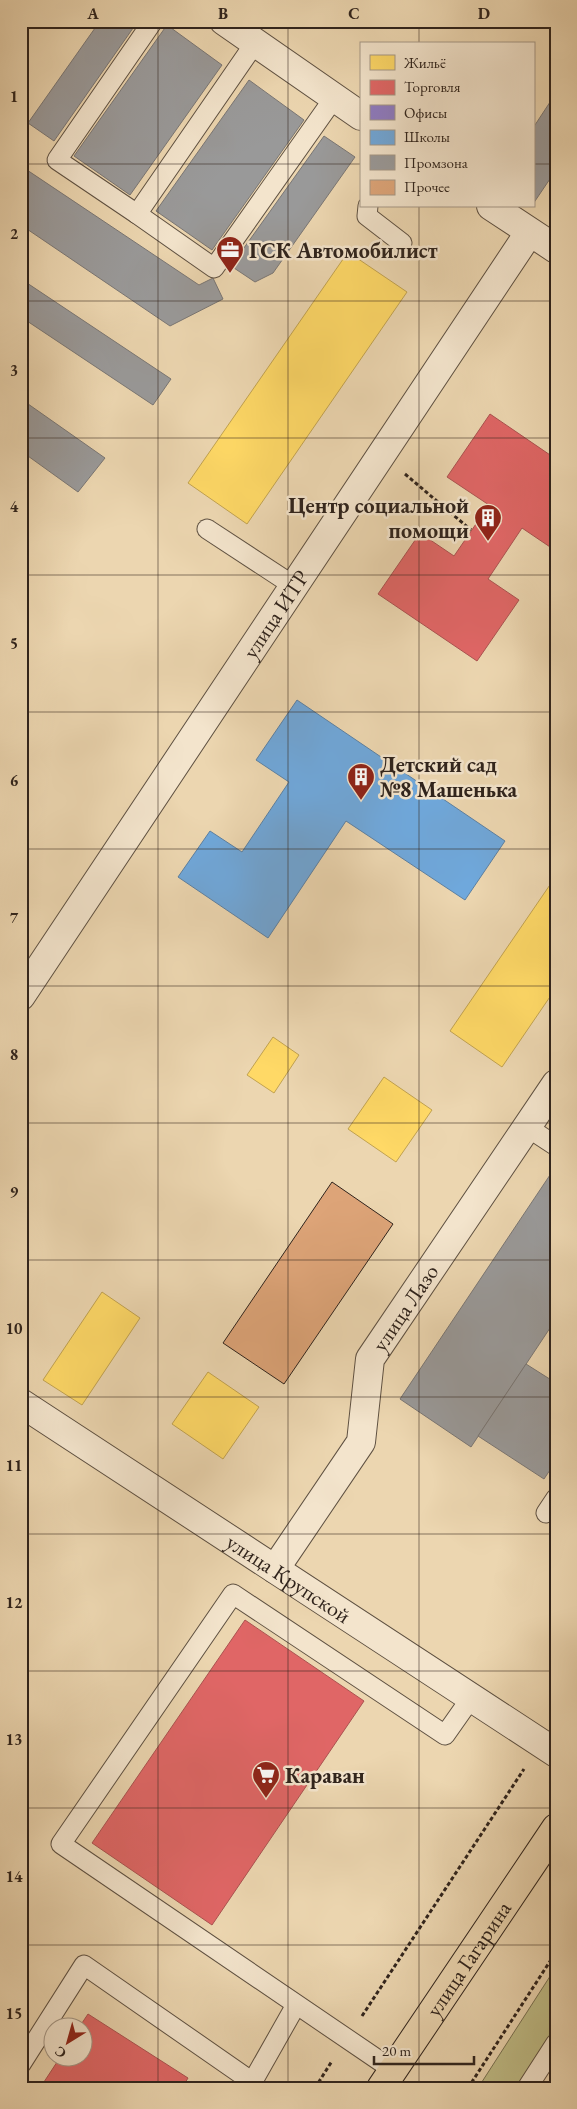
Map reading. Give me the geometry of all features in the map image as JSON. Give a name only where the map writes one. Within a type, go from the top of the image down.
[{"type":"main road","name":"улица Гагарина","points":[[387,2079],[556,1828]]},
{"type":"street","points":[[224,21],[360,115]]},
{"type":"street","points":[[494,208],[529,233],[556,249]]},
{"type":"street","name":"улица ИТР","points":[[21,996],[529,233]]},
{"type":"street","name":"улица Лазо","points":[[275,1569],[361,1442],[370,1358],[556,1084]]},
{"type":"street","name":"улица Крупской","points":[[21,1403],[548,1748]]},
{"type":"lane","points":[[153,21],[57,160],[214,268],[334,98]]},
{"type":"lane","points":[[137,214],[255,43]]},
{"type":"lane","points":[[368,208],[366,216],[402,243]]},
{"type":"lane","points":[[207,529],[294,586]]},
{"type":"lane","points":[[527,1127],[556,1146]]},
{"type":"lane","points":[[387,2079],[347,2039],[61,1844],[233,1594],[446,1735],[471,1698]]},
{"type":"lane","points":[[21,2064],[84,1965],[250,2084],[296,2005]]},
{"type":"lane","points":[[527,2088],[556,2043]]},
{"type":"path","points":[[381,455],[471,530]]},
{"type":"path","points":[[315,2088],[548,1748]]},
{"type":"path","points":[[468,2088],[556,1952]]},
{"type":"shaded area","points":[[556,1967],[556,2027],[516,2088],[478,2088]]},
{"type":"building: Жильё","points":[[348,252],[407,292],[247,524],[188,483]]},
{"type":"building: Жильё","points":[[556,876],[556,988],[502,1067],[450,1031]]},
{"type":"building: Жильё","points":[[273,1037],[299,1055],[274,1093],[247,1075]]},
{"type":"building: Жильё","points":[[384,1077],[432,1110],[396,1162],[348,1129]]},
{"type":"building: Жильё","points":[[102,1292],[140,1318],[82,1405],[43,1380]]},
{"type":"building: Жильё","points":[[208,1372],[259,1407],[223,1459],[172,1424]]},
{"type":"building: Торговля","name":"Центр социальной помощи","points":[[490,414],[556,459],[556,551],[522,528],[488,579],[519,600],[477,661],[378,594],[420,533],[454,556],[489,505],[447,477]]},
{"type":"building: Торговля","points":[[245,1620],[364,1701],[212,1925],[92,1843]]},
{"type":"building: Торговля","points":[[92,2017],[188,2078],[182,2088],[40,2088],[54,2066],[92,2066]]},
{"type":"building: Офисы","points":[[556,2071],[556,2088],[545,2088]]},
{"type":"building: Школы","name":"Детский сад №8 Машенька","points":[[297,700],[505,841],[465,900],[346,821],[268,938],[178,877],[210,831],[242,852],[289,782],[256,760]]},
{"type":"building: Промзона","points":[[100,21],[138,21],[54,141],[28,123]]},
{"type":"building: Промзона","points":[[167,25],[222,65],[130,195],[74,156]]},
{"type":"building: Промзона","points":[[249,80],[304,120],[212,250],[156,211]]},
{"type":"building: Промзона","points":[[556,93],[556,170],[534,203],[534,126]]},
{"type":"building: Промзона","points":[[324,136],[355,157],[273,273],[255,282],[231,266]]},
{"type":"building: Промзона","points":[[27,170],[199,285],[213,278],[223,299],[170,326],[21,225],[21,178]]},
{"type":"building: Промзона","points":[[21,279],[171,379],[153,405],[21,317]]},
{"type":"building: Промзона","points":[[21,399],[105,458],[78,492],[21,451]]},
{"type":"building: Промзона","points":[[552,1172],[556,1175],[556,1319],[471,1447],[400,1399]]},
{"type":"building: Промзона","points":[[526,1364],[556,1383],[556,1461],[544,1479],[478,1436]]},
{"type":"building: Прочее","points":[[332,1182],[393,1224],[284,1384],[223,1343]]},
{"type":"place","name":"ГСК Автомобилист","points":[[230,274]]},
{"type":"place","name":"Центр социальной помощи","points":[[488,542]]},
{"type":"place","name":"Детский сад №8 Машенька","points":[[361,801]]},
{"type":"place","name":"Караван","points":[[266,1799]]}]
